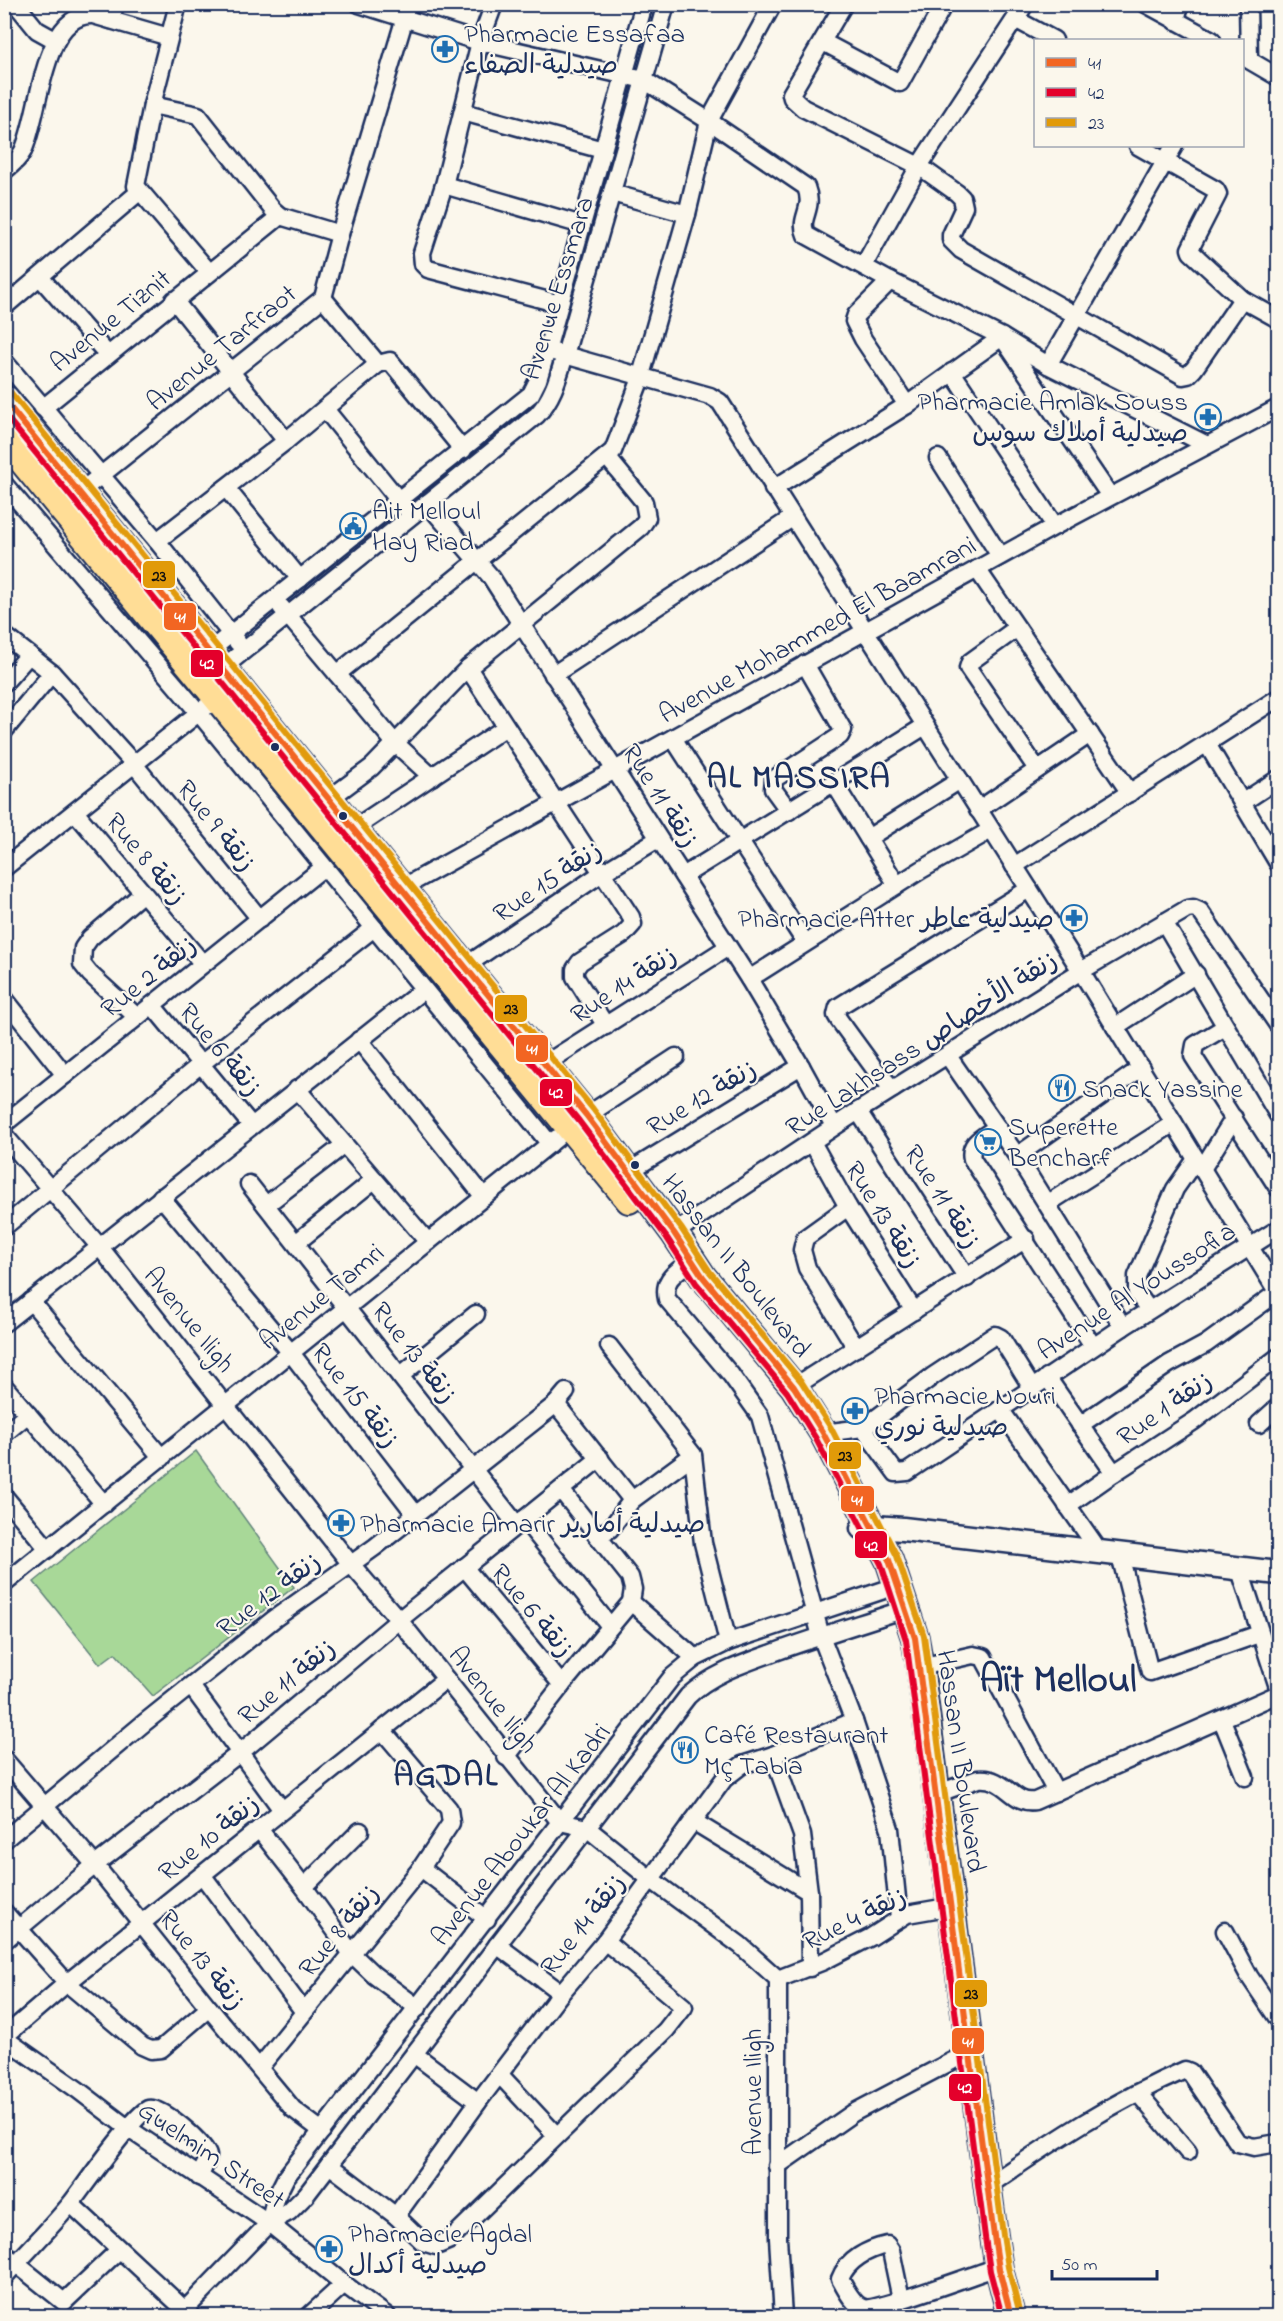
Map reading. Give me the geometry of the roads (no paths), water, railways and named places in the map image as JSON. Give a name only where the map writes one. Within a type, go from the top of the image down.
[{"type":"main road","name":"Hassan II Boulevard","points":[[4,399],[81,492],[212,680],[329,799],[354,829],[391,894]]},
{"type":"main road","name":"Hassan II Boulevard","points":[[4,439],[212,680],[409,916],[568,1129],[684,1266],[785,1392],[868,1527]]},
{"type":"main road","name":"Hassan II Boulevard","points":[[409,916],[464,967],[545,1064],[568,1129],[628,1172],[674,1233],[703,1277],[794,1387],[823,1433],[868,1527],[921,1667],[936,1794],[945,1907]]},
{"type":"main road","name":"Hassan II Boulevard","points":[[896,1599],[945,1907],[964,2057],[986,2271],[998,2316]]},
{"type":"main road","name":"Hassan II Boulevard","points":[[964,2057],[988,2186],[999,2269],[1011,2316]]},
{"type":"street","points":[[16,4],[38,30],[55,40]]},
{"type":"street","points":[[4,307],[139,192],[135,181],[178,4]]},
{"type":"street","points":[[359,4],[407,12],[480,42],[644,80],[806,187],[809,195],[808,211],[803,221],[806,234],[890,281],[1002,338],[1048,365],[1207,444]]},
{"type":"street","points":[[494,4],[480,42],[444,185],[422,253],[422,260],[428,269],[560,304]]},
{"type":"street","name":"Avenue Essmara","points":[[212,680],[231,634],[531,394],[548,350],[644,4]]},
{"type":"street","name":"Avenue Essmara","points":[[212,680],[288,615],[537,415],[556,387],[666,4]]},
{"type":"street","points":[[337,674],[607,457],[617,442],[641,377],[687,214],[709,121],[773,4]]},
{"type":"street","points":[[844,4],[791,94],[793,100],[803,108],[919,166],[957,193],[964,202],[964,207],[951,235],[955,245],[1122,343],[1178,373],[1188,375],[1242,299]]},
{"type":"street","points":[[823,42],[900,83],[944,4]]},
{"type":"street","points":[[864,266],[919,166],[1017,20],[1025,4]]},
{"type":"street","points":[[1146,4],[1178,13],[1211,39]]},
{"type":"street","points":[[1248,4],[1246,57],[1278,77]]},
{"type":"street","points":[[4,171],[23,152],[55,40],[68,23],[83,14],[113,12],[170,37]]},
{"type":"street","name":"Avenue Tarfraot","points":[[81,492],[323,298],[407,12]]},
{"type":"street","points":[[1017,20],[1052,39]]},
{"type":"street","points":[[152,105],[198,115],[280,216],[340,234]]},
{"type":"street","points":[[463,112],[603,150]]},
{"type":"street","points":[[1140,147],[1216,190],[1218,194],[1190,249],[1242,299],[1278,319]]},
{"type":"street","points":[[1048,365],[1173,147]]},
{"type":"street","points":[[444,185],[582,225]]},
{"type":"street","name":"Avenue Tiznit","points":[[139,192],[209,272]]},
{"type":"street","points":[[612,193],[687,214]]},
{"type":"street","name":"Avenue Tiznit","points":[[43,408],[280,216]]},
{"type":"street","points":[[40,277],[108,355]]},
{"type":"street","points":[[890,281],[860,311],[854,321],[863,339],[907,405]]},
{"type":"street","points":[[323,298],[378,364]]},
{"type":"street","points":[[174,300],[286,441]]},
{"type":"street","points":[[773,489],[907,405],[1002,338]]},
{"type":"street","points":[[1002,338],[1110,496]]},
{"type":"street","points":[[548,350],[715,398],[723,407],[1081,971],[1278,1292],[1206,1344],[1169,1364],[1080,1425]]},
{"type":"street","points":[[4,361],[157,541],[244,651]]},
{"type":"street","points":[[157,541],[286,441],[378,364],[390,361],[462,450]]},
{"type":"street","points":[[952,372],[1055,526]]},
{"type":"street","name":"Avenue Mohammed El Baamrani","points":[[391,894],[976,569],[1278,408]]},
{"type":"street","points":[[325,409],[411,516]]},
{"type":"street","points":[[329,799],[372,766],[468,668],[641,527],[647,518],[644,502],[607,457]]},
{"type":"street","points":[[938,458],[1000,556]]},
{"type":"street","points":[[4,484],[212,680],[324,867],[423,990],[568,1129],[676,1057]]},
{"type":"street","points":[[226,488],[300,579]]},
{"type":"street","name":"Rue 11 زنقة","points":[[427,503],[491,577],[748,979],[801,1066],[834,1126]]},
{"type":"street","points":[[553,675],[792,518]]},
{"type":"street","points":[[976,569],[1130,793]]},
{"type":"street","points":[[275,599],[394,742],[432,777]]},
{"type":"street","points":[[1017,628],[970,662],[968,668],[1037,770]]},
{"type":"street","name":"Rue 9 زنقة","points":[[4,635],[52,674],[134,764],[260,919]]},
{"type":"street","points":[[4,683],[29,655]]},
{"type":"street","points":[[789,811],[773,789],[774,779],[840,736],[843,730],[805,664]]},
{"type":"street","points":[[468,668],[631,917],[633,924],[624,934],[580,962],[574,973],[606,1026]]},
{"type":"street","points":[[4,731],[52,674]]},
{"type":"street","points":[[4,868],[134,764],[212,680]]},
{"type":"street","points":[[1014,866],[1278,698]]},
{"type":"street","points":[[683,876],[925,726]]},
{"type":"street","points":[[354,829],[506,727]]},
{"type":"street","points":[[978,810],[1090,734]]},
{"type":"street","points":[[673,738],[805,942]]},
{"type":"street","points":[[1207,744],[1276,854]]},
{"type":"street","points":[[1243,802],[1278,779]]},
{"type":"street","points":[[868,838],[960,780]]},
{"type":"street","points":[[834,783],[897,885]]},
{"type":"street","name":"Rue 8 زنقة","points":[[75,812],[203,964]]},
{"type":"street","points":[[748,979],[897,885],[991,830]]},
{"type":"street","name":"Rue 15 زنقة","points":[[464,967],[603,873],[658,839]]},
{"type":"street","name":"Rue 2 زنقة","points":[[4,1124],[324,867]]},
{"type":"street","points":[[893,1089],[874,1068],[839,1020],[836,1015],[838,1006],[1029,889]]},
{"type":"street","points":[[137,1017],[82,964],[83,948],[90,938],[143,892]]},
{"type":"street","name":"Rue Lakhsass زنقة الأخصاص","points":[[674,1233],[834,1126],[1081,971],[1186,909],[1193,908],[1200,911],[1278,1025]]},
{"type":"street","points":[[1164,922],[1278,1115]]},
{"type":"street","points":[[4,1227],[52,1190],[201,1064],[374,928]]},
{"type":"street","name":"Rue 14 زنقة","points":[[545,1064],[728,947]]},
{"type":"street","points":[[1115,1028],[1196,974]]},
{"type":"street","points":[[4,1323],[423,990]]},
{"type":"street","points":[[4,998],[65,1075]]},
{"type":"street","name":"Rue 6 زنقة","points":[[152,1005],[251,1125]]},
{"type":"street","points":[[1225,1027],[1195,1045],[1193,1056],[1278,1188]]},
{"type":"street","points":[[359,1040],[484,1197]]},
{"type":"street","points":[[948,1056],[1017,1156],[1122,1327]]},
{"type":"street","name":"Rue 12 زنقة","points":[[628,1172],[801,1066]]},
{"type":"street","points":[[1017,1156],[1141,1068]]},
{"type":"street","points":[[297,1089],[428,1242]]},
{"type":"street","name":"Rue 11 زنقة","points":[[858,1111],[967,1278]]},
{"type":"street","points":[[1149,1310],[1137,1293],[1137,1276],[1171,1197],[1234,1118]]},
{"type":"street","points":[[1047,1204],[1174,1123]]},
{"type":"street","points":[[997,1127],[973,1144],[970,1155],[1093,1346]]},
{"type":"street","name":"Avenue Tamri","points":[[4,1584],[568,1129]]},
{"type":"street","name":"Avenue Iligh","points":[[4,1135],[99,1246],[350,1563],[399,1620],[560,1822]]},
{"type":"street","name":"Rue 13 زنقة","points":[[812,1142],[848,1207],[914,1311]]},
{"type":"street","points":[[266,1205],[344,1145]]},
{"type":"street","points":[[296,1243],[374,1180]]},
{"type":"street","name":"Rue 13 زنقة","points":[[249,1184],[473,1468],[520,1522]]},
{"type":"street","name":"Rue 15 زنقة","points":[[162,1197],[291,1353],[416,1515]]},
{"type":"street","points":[[848,1207],[806,1238],[802,1250],[807,1268],[856,1348]]},
{"type":"street","name":"Avenue Al Youssofia","points":[[863,1428],[896,1473],[902,1474],[1122,1327],[1278,1229]]},
{"type":"street","points":[[794,1387],[1026,1239]]},
{"type":"street","points":[[684,1266],[670,1276],[666,1286],[667,1299],[731,1375],[760,1416],[821,1636],[854,1720],[890,1829],[899,1918]]},
{"type":"street","points":[[31,1301],[162,1458]]},
{"type":"street","points":[[400,1376],[476,1314]]},
{"type":"street","points":[[823,1433],[863,1428],[933,1376],[995,1335],[1001,1338],[1032,1388]]},
{"type":"street","points":[[609,1346],[693,1455],[703,1544],[728,1642]]},
{"type":"street","name":"Rue 1 زنقة","points":[[1047,1377],[1114,1473],[1194,1421],[1278,1357]]},
{"type":"street","points":[[4,1386],[104,1504]]},
{"type":"street","name":"Rue 12 زنقة","points":[[4,1840],[274,1619],[350,1563],[375,1548],[561,1398],[600,1458]]},
{"type":"street","points":[[1259,1424],[1278,1407]]},
{"type":"street","points":[[1000,1409],[1067,1506],[1110,1554],[1150,1672],[1259,1634]]},
{"type":"street","points":[[4,1434],[28,1414]]},
{"type":"street","points":[[597,1536],[610,1529],[632,1500],[693,1455]]},
{"type":"street","points":[[600,1458],[632,1500]]},
{"type":"street","name":"Rue 11 زنقة","points":[[4,1941],[95,1865],[241,1752],[399,1620],[600,1458]]},
{"type":"street","points":[[1067,1506],[1114,1473]]},
{"type":"street","points":[[506,1757],[631,1602],[633,1589],[630,1577],[561,1490]]},
{"type":"street","points":[[4,1496],[48,1549]]},
{"type":"street","points":[[520,1522],[610,1626]]},
{"type":"street","points":[[868,1527],[1278,1573]]},
{"type":"street","name":"Rue 6 زنقة","points":[[464,1567],[562,1685]]},
{"type":"street","points":[[1239,1567],[1278,1688]]},
{"type":"street","name":"Avenue Aboukar Al Kadri","points":[[269,2223],[280,2187],[672,1677],[695,1658],[728,1642],[814,1611],[896,1599]]},
{"type":"street","name":"Avenue Aboukar Al Kadri","points":[[182,2313],[269,2223],[298,2204],[678,1709],[697,1688],[734,1667],[821,1636],[896,1599]]},
{"type":"street","points":[[631,1602],[695,1658]]},
{"type":"street","points":[[921,1667],[973,1655],[983,1657],[1056,1792]]},
{"type":"street","name":"Rue 10 زنقة","points":[[4,2037],[67,1983],[446,1679]]},
{"type":"street","points":[[191,1686],[282,1810]]},
{"type":"street","points":[[936,1794],[985,1778],[996,1780],[1022,1801],[1028,1802],[1056,1792],[1278,1694]]},
{"type":"street","name":"Rue 14 زنقة","points":[[396,2216],[478,2102],[561,1993],[605,1941],[649,1878],[732,1771],[753,1760],[773,1755],[854,1720]]},
{"type":"street","points":[[1222,1720],[1245,1777]]},
{"type":"street","name":"Rue 8 زنقة","points":[[260,2067],[421,1868],[451,1823],[449,1809],[382,1730]]},
{"type":"street","points":[[773,1755],[802,1835],[809,1892],[810,1968]]},
{"type":"street","name":"Rue 13 زنقة","points":[[4,1759],[95,1865],[293,2109],[322,2131]]},
{"type":"street","points":[[693,1821],[809,1892]]},
{"type":"street","points":[[560,1822],[587,1828],[649,1878],[740,1945],[778,1979]]},
{"type":"street","points":[[259,1829],[352,1954],[374,1975],[418,2008]]},
{"type":"street","points":[[304,1887],[360,1831]]},
{"type":"street","points":[[421,1868],[487,1920]]},
{"type":"street","points":[[203,1876],[304,2012]]},
{"type":"street","name":"Rue 4 زنقة","points":[[778,1979],[810,1968],[871,1937],[907,1914],[945,1907]]},
{"type":"street","points":[[4,1912],[67,1983],[142,2046],[151,2050],[161,2049],[209,2008]]},
{"type":"street","points":[[1225,1931],[1249,1976],[1273,1998],[1278,2019]]},
{"type":"street","points":[[329,2165],[396,2216],[423,2242],[436,2246],[450,2240],[666,2030],[684,2007],[605,1941]]},
{"type":"street","points":[[497,1945],[561,1993]]},
{"type":"street","name":"Avenue Iligh","points":[[778,1979],[778,2238],[783,2316]]},
{"type":"street","name":"Guelmim Street","points":[[4,2037],[129,2129],[269,2223],[387,2316]]},
{"type":"street","points":[[414,2054],[478,2102]]},
{"type":"street","points":[[777,2166],[853,2113],[964,2057]]},
{"type":"street","points":[[988,2186],[1057,2139],[1138,2093],[1188,2070],[1238,2143],[1254,2147],[1278,2143]]},
{"type":"street","points":[[500,2075],[556,2135]]},
{"type":"street","points":[[1138,2093],[1188,2152]]},
{"type":"street","points":[[4,2277],[10,2259],[70,2204],[129,2129],[150,2108],[170,2116],[201,2144],[208,2154],[199,2177]]},
{"type":"street","points":[[70,2204],[182,2313]]},
{"type":"street","points":[[10,2259],[64,2302],[119,2250]]},
{"type":"street","points":[[901,2299],[986,2271]]},
{"type":"street","points":[[309,2316],[344,2284]]},
{"type":"place","name":"Pharmacie Essafaa صيدلية الصفاء","points":[[445,49]]},
{"type":"place","name":"Pharmacie Amlak Souss صيدلية أملاك سوس","points":[[1208,417]]},
{"type":"place","name":"Ait Melloul Hay Riad","points":[[353,526]]},
{"type":"place","name":"Pharmacie Atter صيدلية عاطر","points":[[1074,918]]},
{"type":"place","name":"Snack Yassine","points":[[1062,1088]]},
{"type":"place","name":"Superette Bencharf","points":[[988,1142]]},
{"type":"place","name":"Pharmacie Nouri صيدلية نوري","points":[[855,1411]]},
{"type":"place","name":"Pharmacie Amarir صيدلية أمارير","points":[[341,1523]]},
{"type":"place","name":"Café Restaurant Mç Tabia","points":[[685,1750]]},
{"type":"place","name":"Pharmacie Agdal صيدلية أكدال","points":[[329,2249]]},
{"type":"district","name":"AL MASSIRA","points":[[799,775]]},
{"type":"district","name":"Aït Melloul","points":[[1058,1677]]},
{"type":"district","name":"AGDAL","points":[[446,1773]]}]
